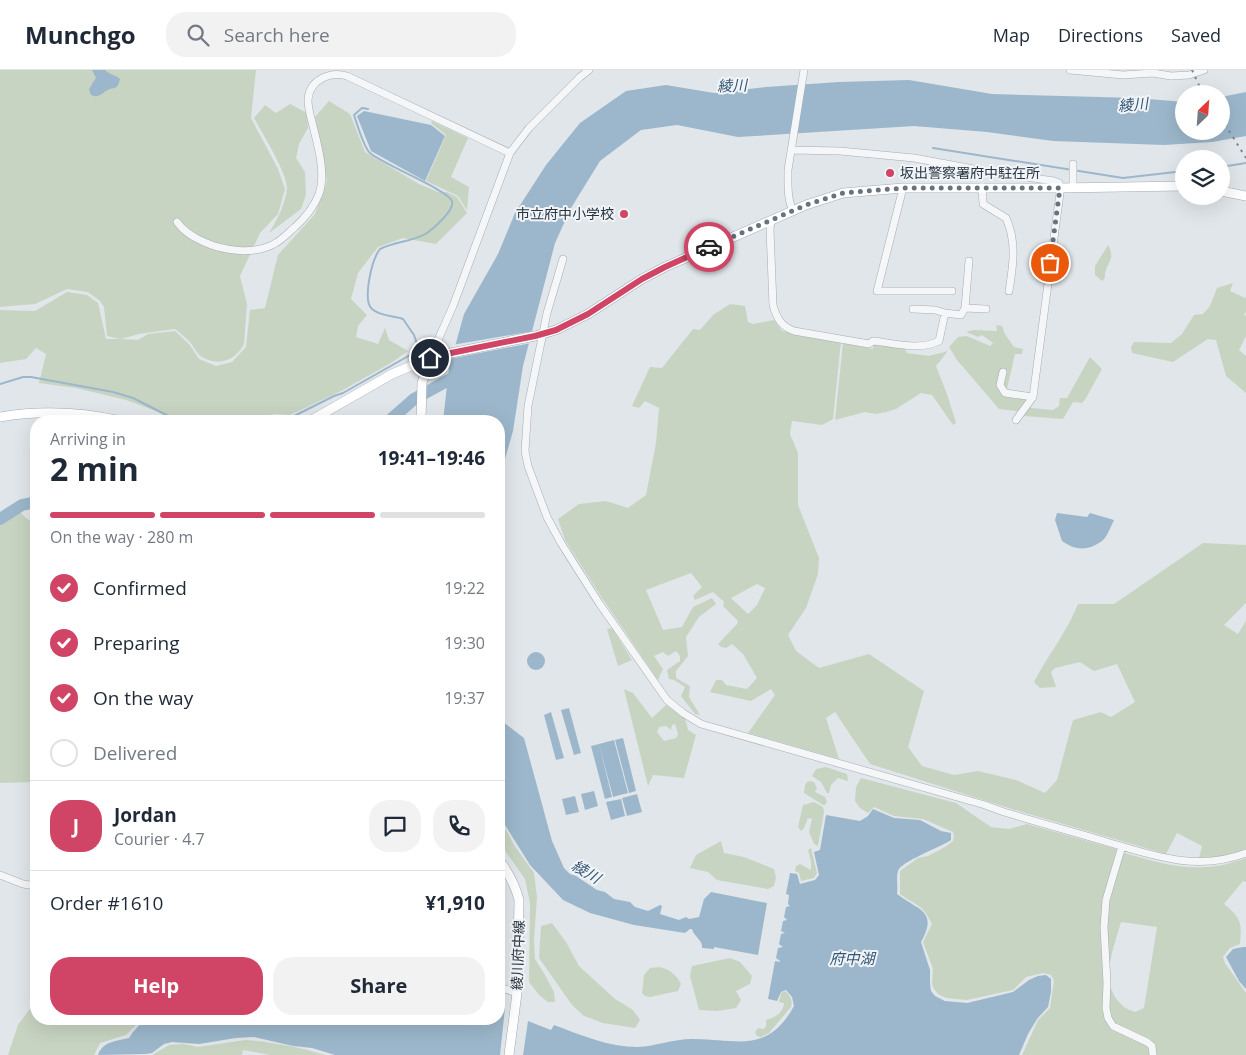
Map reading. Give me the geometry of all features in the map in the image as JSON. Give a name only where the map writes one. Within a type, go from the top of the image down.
[{"type":"main road","points":[[320,415],[392,374],[430,358],[540,335],[588,314],[642,279],[665,267],[793,210],[843,193],[904,188],[1175,186]]},
{"type":"main road","points":[[1230,193],[1246,196]]},
{"type":"main road","points":[[421,415],[422,390],[430,358]]},
{"type":"main road","points":[[0,417],[61,412],[86,415]]},
{"type":"main road","name":"綾川府中線","points":[[505,869],[510,876],[519,900],[517,993],[509,1055]]},
{"type":"street","points":[[430,358],[453,306],[510,153],[529,128],[580,76],[589,70]]},
{"type":"street","points":[[793,210],[788,184],[791,149],[804,70]]},
{"type":"street","points":[[1070,70],[1123,75],[1153,73],[1171,76],[1189,75],[1204,70]]},
{"type":"street","points":[[177,222],[189,235],[214,247],[248,250],[272,245],[300,223],[311,210],[319,194],[321,183],[320,161],[308,100],[314,85],[322,78],[331,74],[347,76],[510,153]]},
{"type":"street","points":[[791,149],[840,151],[914,158],[1059,183],[1060,188],[1033,396],[1016,420]]},
{"type":"street","points":[[1073,169],[1073,188]]},
{"type":"street","points":[[982,187],[983,204],[1006,218],[1011,231],[1014,255],[1009,291]]},
{"type":"street","points":[[904,188],[877,291],[952,291]]},
{"type":"street","points":[[771,220],[774,305],[777,317],[784,327],[794,331],[869,344],[873,340],[912,346],[931,345],[939,341],[945,313]]},
{"type":"street","points":[[563,259],[540,335],[528,406],[525,451],[528,466],[547,517],[561,543],[598,603],[667,700],[701,724],[985,805],[1164,859],[1185,862],[1217,861],[1246,853]]},
{"type":"street","points":[[913,309],[961,314],[964,308],[969,261]]},
{"type":"street","points":[[964,308],[986,309]]},
{"type":"street","points":[[1002,372],[1000,385],[1005,393],[1033,396]]},
{"type":"street","points":[[1122,846],[1106,900],[1104,928],[1108,1018],[1113,1026],[1152,1046],[1153,1055]]},
{"type":"street","points":[[0,874],[30,885]]},
{"type":"street","points":[[505,989],[517,993]]},
{"type":"green space","points":[[0,70],[256,70],[251,118],[278,169],[285,189],[278,214],[260,233],[240,276],[247,304],[244,344],[241,350],[232,358],[221,362],[208,360],[200,356],[190,342],[175,329],[139,334],[121,339],[138,340],[148,334],[175,331],[189,344],[199,359],[216,366],[232,362],[246,347],[250,310],[265,308],[278,255],[315,214],[327,181],[315,117],[329,101],[350,114],[365,152],[419,184],[457,197],[467,213],[436,244],[403,238],[378,247],[358,273],[351,299],[367,315],[358,326],[356,337],[378,344],[385,328],[389,340],[408,351],[391,363],[343,390],[290,415],[167,415],[126,400],[76,388],[39,383],[46,354],[36,348],[26,359],[0,363],[0,310],[35,311],[67,292],[87,295],[98,303],[106,339],[120,339],[107,336],[104,307],[100,301],[88,292],[67,289],[35,304],[0,307]]},
{"type":"green space","points":[[290,104],[307,113],[308,128],[299,144],[296,158],[305,172],[306,195],[301,209],[269,233],[283,207],[287,189],[279,164],[254,118],[265,105],[276,113]]},
{"type":"green space","points":[[432,121],[468,138],[451,177],[469,187],[467,210],[458,196],[426,181],[446,135],[431,123]]},
{"type":"green space","points":[[1108,245],[1111,259],[1106,269],[1105,278],[1102,281],[1095,275],[1095,266]]},
{"type":"green space","points":[[1233,283],[1230,291],[1245,298],[1246,296],[1246,312],[1244,315],[1246,316],[1246,336],[1239,350],[1246,356],[1246,393],[1226,376],[1216,340],[1208,339],[1173,362],[1132,353],[1131,347],[1134,342],[1171,343],[1182,334],[1194,315],[1203,314],[1210,306],[1217,288]]},
{"type":"green space","points":[[730,304],[745,306],[748,322],[753,324],[774,320],[782,331],[841,341],[833,419],[822,425],[792,421],[790,434],[798,453],[798,505],[819,558],[818,574],[806,608],[788,635],[796,651],[819,668],[869,654],[924,691],[908,747],[922,766],[954,775],[978,771],[1016,780],[1045,793],[1057,780],[1073,720],[1101,712],[1111,717],[1135,702],[1117,664],[1094,671],[1080,662],[1055,668],[1051,672],[1056,687],[1040,688],[1034,682],[1078,604],[1114,604],[1203,543],[1246,545],[1246,603],[1224,625],[1238,634],[1246,621],[1246,851],[1222,857],[1199,858],[1202,846],[1177,833],[1166,854],[1015,810],[870,764],[835,712],[826,718],[839,759],[748,733],[775,695],[771,689],[751,701],[710,692],[716,680],[722,680],[726,685],[747,689],[757,678],[743,654],[732,644],[726,648],[718,644],[738,621],[723,606],[724,602],[713,592],[695,600],[693,596],[702,587],[691,573],[646,590],[663,630],[682,627],[693,607],[712,598],[716,604],[699,617],[686,637],[688,656],[676,671],[676,678],[690,686],[689,697],[700,715],[695,714],[681,696],[685,687],[669,679],[667,670],[680,661],[680,656],[676,651],[668,656],[663,652],[654,656],[663,669],[658,680],[565,540],[558,519],[579,504],[606,501],[628,508],[646,495],[656,443],[659,408],[645,401],[639,408],[632,406],[650,367],[662,368],[693,329],[700,330],[713,315]],"holes":[[[757,584],[765,588],[757,605],[748,614],[731,598]]]},
{"type":"green space","points":[[996,325],[1002,326],[1014,347],[1023,349],[1022,354],[1015,354],[1007,389],[1016,398],[1027,399],[1031,408],[1053,410],[1059,406],[1060,398],[1067,398],[1090,357],[1102,369],[1082,403],[1073,402],[1063,419],[1024,416],[1016,411],[999,409],[957,360],[949,347],[958,337],[967,336],[990,346],[993,343],[982,335],[978,337],[966,332],[974,330],[997,331]]},
{"type":"green space","points":[[843,343],[873,349],[874,344],[904,348],[907,353],[929,356],[948,351],[936,366],[956,423],[953,425],[932,395],[921,393],[896,409],[876,414],[865,412],[835,420]]},
{"type":"green space","points":[[18,511],[30,521],[30,782],[0,783],[0,524]]},
{"type":"green space","points":[[612,628],[632,660],[618,666],[607,629]]},
{"type":"green space","points":[[624,689],[633,693],[652,718],[666,705],[685,718],[688,730],[696,735],[684,778],[653,775],[648,786]],"holes":[[[675,724],[678,734],[676,738],[664,741],[657,732],[659,727],[666,726],[671,730],[672,725]]]},
{"type":"green space","points":[[826,767],[847,774],[848,781],[838,778],[831,785],[829,793],[827,793],[821,782],[812,776],[816,769]]},
{"type":"green space","points":[[861,778],[956,803],[991,827],[1009,829],[1027,824],[1116,849],[1117,854],[1122,856],[1125,853],[1171,865],[1185,867],[1214,866],[1246,858],[1246,882],[1243,881],[1224,904],[1234,913],[1239,921],[1241,930],[1240,944],[1230,948],[1223,957],[1225,963],[1246,993],[1246,1055],[1022,1055],[1038,1020],[1050,1008],[1054,980],[1051,975],[1043,973],[1026,977],[1013,990],[967,1000],[946,998],[938,994],[932,984],[933,969],[923,942],[932,924],[922,908],[900,894],[900,871],[918,858],[928,856],[945,847],[953,841],[953,832],[923,819],[894,816],[874,807],[868,813],[860,808],[855,801],[856,787]],"holes":[[[1121,922],[1157,927],[1144,1008],[1135,1012],[1121,1004],[1110,986],[1109,975],[1112,954]]]},
{"type":"green space","points":[[808,781],[814,782],[817,788],[815,792],[825,797],[827,802],[825,805],[804,793],[805,785]]},
{"type":"green space","points":[[814,802],[823,807],[824,812],[818,846],[814,844],[809,832],[812,819],[808,818],[801,831],[798,827],[803,805]]},
{"type":"green space","points":[[505,828],[514,845],[534,873],[537,897],[534,941],[535,959],[554,992],[555,1002],[548,1002],[539,995],[529,982],[530,903],[525,879],[505,851]]},
{"type":"green space","points":[[721,841],[724,853],[744,857],[774,869],[776,878],[774,886],[768,889],[717,880],[708,872],[690,868],[696,855]]},
{"type":"green space","points":[[811,848],[817,873],[814,878],[801,881],[799,873],[795,871],[796,866],[800,864],[811,870],[808,850]]},
{"type":"green space","points":[[552,923],[566,942],[579,966],[615,999],[633,1010],[640,1020],[635,1028],[603,1023],[584,1016],[572,1005],[539,958],[541,926]]},
{"type":"green space","points":[[730,958],[740,962],[752,976],[750,984],[736,991],[741,1000],[736,1008],[717,1011],[699,1010],[690,976],[692,966]]},
{"type":"green space","points":[[660,967],[675,975],[681,984],[678,991],[650,997],[645,996],[642,993],[644,975],[650,968]]},
{"type":"green space","points":[[785,991],[791,998],[791,1007],[769,1033],[761,1037],[757,1036],[755,1032],[758,1028],[764,1029],[766,1020],[782,1010],[784,1003],[779,1002],[781,993]]},
{"type":"green space","points":[[30,1009],[30,1025],[136,1025],[126,1035],[100,1043],[94,1055],[8,1055],[18,1025]]},
{"type":"green space","points":[[246,1040],[286,1045],[325,1055],[270,1055],[243,1050],[242,1055],[152,1055],[169,1045],[184,1044],[198,1047]]},
{"type":"water","points":[[92,70],[105,70],[120,79],[118,86],[99,96],[91,95],[89,89],[96,78]]},
{"type":"water","name":"綾川","points":[[909,80],[992,94],[1137,98],[1175,101],[1175,140],[1223,140],[1164,145],[1053,141],[987,132],[914,126],[738,137],[677,125],[641,130],[600,161],[571,208],[555,243],[523,366],[513,431],[505,459],[505,415],[444,415],[449,368],[464,314],[498,254],[515,213],[546,165],[580,123],[626,91],[666,85],[714,93],[766,87]]},
{"type":"water","points":[[1246,92],[1246,136],[1230,139],[1230,95]]},
{"type":"water","points":[[364,111],[431,125],[445,136],[425,181],[371,151],[357,116]]},
{"type":"water","points":[[1057,513],[1087,517],[1090,513],[1114,520],[1102,541],[1092,547],[1082,549],[1072,547],[1062,541],[1055,520]]},
{"type":"water","points":[[536,652],[542,655],[545,661],[542,667],[536,670],[530,667],[527,661],[530,655]]},
{"type":"water","points":[[569,708],[581,753],[574,755],[561,710]]},
{"type":"water","points":[[551,712],[564,758],[556,760],[544,715]]},
{"type":"water","points":[[505,723],[524,738],[552,841],[564,868],[570,874],[597,890],[605,892],[614,899],[630,902],[635,907],[648,911],[660,905],[662,906],[660,914],[679,920],[686,917],[689,919],[699,917],[704,899],[711,892],[767,903],[758,955],[714,947],[714,949],[702,948],[692,929],[685,933],[634,925],[590,913],[563,900],[530,865],[505,825]]},
{"type":"water","points":[[623,738],[636,791],[629,793],[615,740]]},
{"type":"water","points":[[614,740],[628,793],[613,797],[599,744]]},
{"type":"water","points":[[599,744],[612,797],[605,799],[591,746]]},
{"type":"water","points":[[594,791],[598,806],[585,810],[581,794]]},
{"type":"water","points":[[637,794],[642,812],[627,816],[622,798]]},
{"type":"water","points":[[575,796],[579,812],[566,815],[562,799]]},
{"type":"water","points":[[621,799],[625,816],[611,820],[606,802]]},
{"type":"water","name":"府中湖","points":[[873,809],[894,818],[920,820],[941,831],[951,833],[951,840],[900,867],[897,877],[897,894],[918,908],[927,917],[928,923],[921,942],[930,970],[931,991],[935,996],[945,1001],[967,1003],[1013,992],[1038,976],[1046,975],[1051,979],[1048,1007],[1037,1019],[1019,1055],[523,1055],[528,1021],[551,1030],[554,1025],[605,1043],[638,1047],[688,1039],[752,1040],[774,1031],[784,1021],[794,1006],[792,997],[786,990],[781,992],[777,1001],[768,999],[775,961],[780,962],[776,958],[778,948],[783,947],[779,944],[781,934],[785,933],[781,931],[783,921],[787,920],[784,917],[786,907],[790,906],[788,904],[789,895],[786,894],[790,873],[797,874],[800,884],[815,880],[819,875],[814,852],[820,850],[826,815],[860,821],[868,816]]},
{"type":"water","points":[[1246,947],[1246,989],[1239,981],[1226,957],[1233,949]]},
{"type":"water","points":[[139,1025],[503,1025],[500,1055],[335,1055],[312,1048],[293,1046],[254,1037],[199,1044],[172,1042],[164,1044],[152,1053],[146,1054],[98,1055],[100,1050],[107,1044],[129,1038]]},
{"type":"pier","points":[[534,331],[531,343],[449,359],[452,345]]},
{"type":"waterway","points":[[296,415],[343,393],[419,350],[414,335],[403,319],[379,313],[372,309],[368,297],[369,279],[374,261],[380,249],[427,233],[447,214],[452,201],[448,196],[428,184],[370,153],[363,141],[354,115],[362,108],[368,109]]},
{"type":"waterway","points":[[933,148],[1123,178],[1175,172]]},
{"type":"waterway","points":[[1230,166],[1246,163]]},
{"type":"waterway","points":[[396,415],[414,399],[461,375]]},
{"type":"waterway","points":[[0,384],[23,377],[31,377],[113,392],[133,398],[166,415]]},
{"type":"waterway","points":[[0,519],[22,505],[30,503]]},
{"type":"railway","points":[[1192,70],[1199,85]]},
{"type":"railway","points":[[1230,132],[1246,158]]},
{"type":"way so far","points":[[709,247],[806,205],[843,193],[860,190],[982,187],[1060,188],[1050,263]]},
{"type":"place","name":"坂出警察署府中駐在所","points":[[890,173]]},
{"type":"place","name":"市立府中小学校","points":[[624,214]]},
{"type":"route","points":[[430,358],[556,330],[578,320],[642,279],[709,247]]}]
